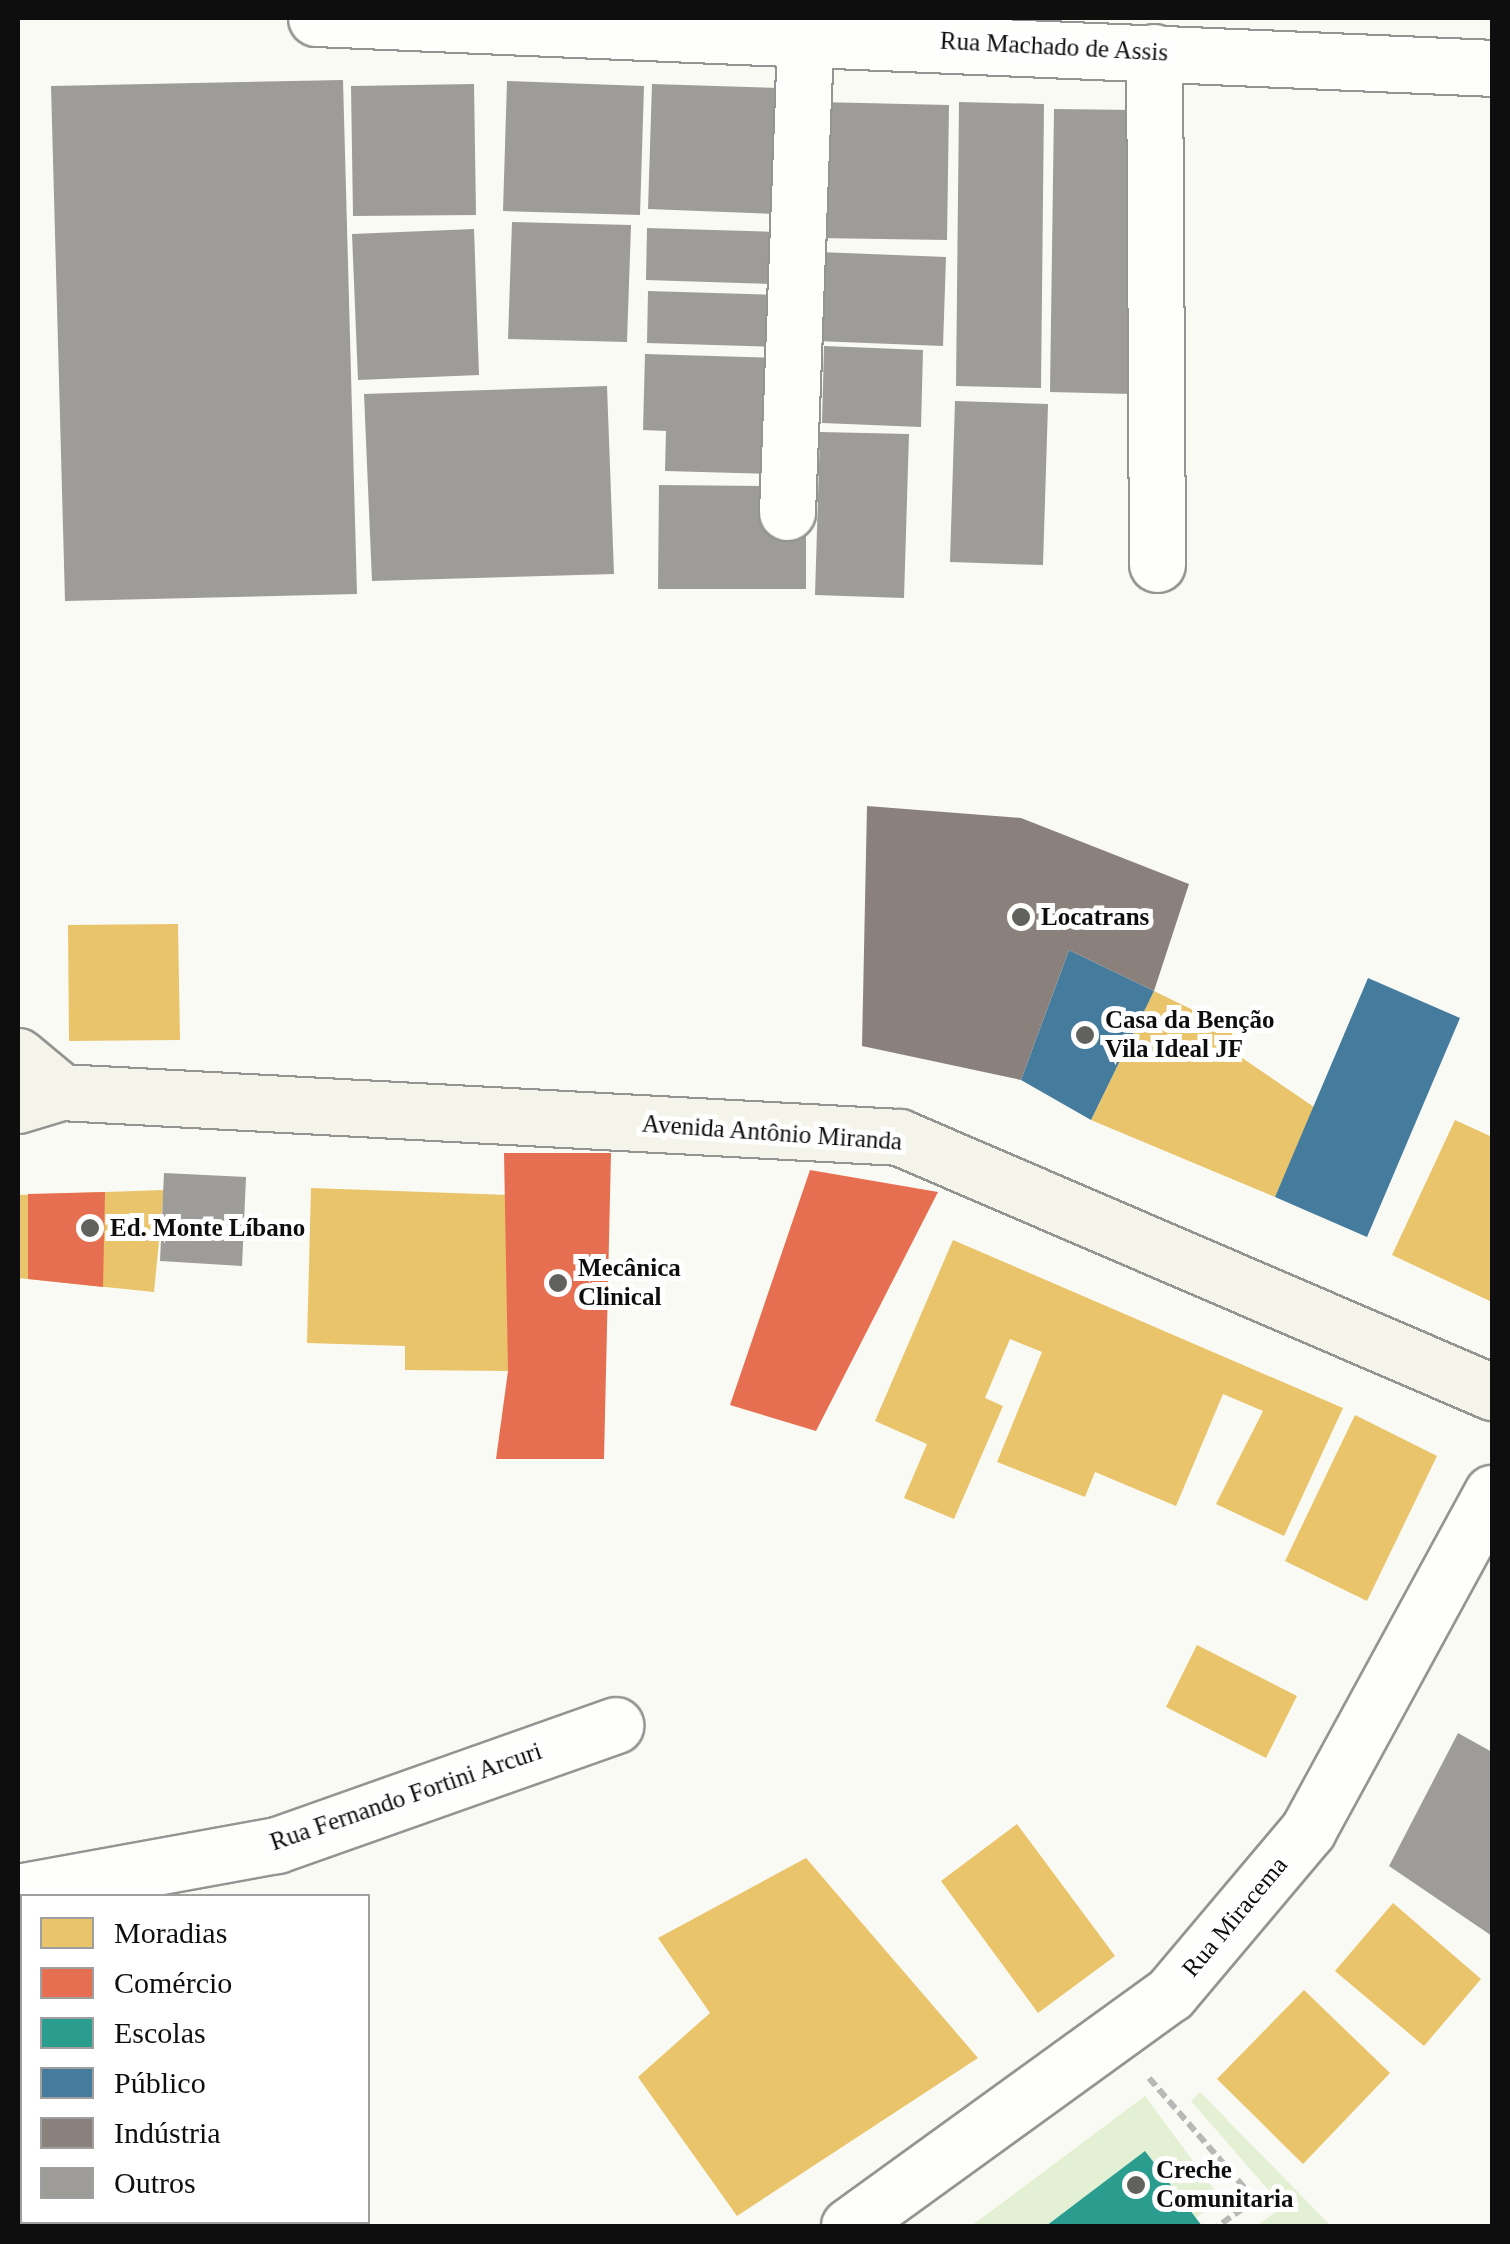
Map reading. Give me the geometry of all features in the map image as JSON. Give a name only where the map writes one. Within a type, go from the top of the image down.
[{"type":"street","name":"Rua Machado de Assis","points":[[316,18],[804,34],[1048,32],[1154,52],[1492,68]]},
{"type":"street","points":[[788,512],[804,34]]},
{"type":"street","points":[[1154,52],[1157,564]]},
{"type":"street","name":"Avenida Antônio Miranda","points":[[18,1056],[39,1099],[900,1137],[1492,1392]]},
{"type":"street","name":"Rua Miracema","points":[[849,2226],[1170,1994],[1308,1830],[1492,1494]]},
{"type":"street","name":"Rua Fernando Fortini Arcuri","points":[[18,1892],[277,1845],[615,1725]]},
{"type":"path","points":[[1178,2107],[1256,2200],[1218,2226]]},
{"type":"green space","points":[[1200,2092],[1331,2226],[1256,2226],[1283,2207],[1191,2101]]},
{"type":"green space","points":[[1145,2096],[1221,2199],[1196,2218],[1145,2151],[1046,2226],[971,2226]]},
{"type":"building: Moradias","points":[[178,924],[180,1040],[69,1041],[68,925]]},
{"type":"building: Moradias","points":[[1154,991],[1234,1030],[1226,1047],[1314,1107],[1275,1197],[1091,1120]]},
{"type":"building: Moradias","points":[[1455,1120],[1492,1137],[1492,1302],[1392,1255]]},
{"type":"building: Moradias","points":[[311,1188],[509,1195],[508,1371],[405,1370],[405,1346],[307,1343]]},
{"type":"building: Moradias","name":"Ed. Monte Líbano","points":[[164,1190],[154,1292],[18,1278],[18,1195]]},
{"type":"building: Moradias","points":[[953,1240],[1343,1408],[1284,1536],[1216,1504],[1263,1411],[1223,1394],[1176,1506],[1095,1472],[1085,1497],[997,1462],[1042,1352],[1010,1339],[985,1398],[1003,1406],[954,1519],[904,1498],[927,1444],[875,1421]]},
{"type":"building: Moradias","points":[[1355,1415],[1437,1456],[1367,1601],[1285,1561]]},
{"type":"building: Moradias","points":[[1197,1645],[1297,1696],[1266,1758],[1166,1707]]},
{"type":"building: Moradias","points":[[1017,1824],[1115,1956],[1038,2013],[941,1881]]},
{"type":"building: Moradias","points":[[806,1858],[978,2058],[737,2216],[638,2077],[710,2013],[658,1938]]},
{"type":"building: Moradias","points":[[1393,1903],[1481,1979],[1424,2046],[1335,1971]]},
{"type":"building: Moradias","points":[[1304,1990],[1390,2073],[1303,2164],[1217,2079]]},
{"type":"building: Comércio","name":"Mecânica Clinical","points":[[504,1153],[611,1153],[604,1459],[496,1459],[508,1371]]},
{"type":"building: Comércio","points":[[810,1170],[938,1192],[816,1431],[730,1405]]},
{"type":"building: Comércio","points":[[105,1192],[103,1287],[28,1279],[28,1194]]},
{"type":"building: Escolas","name":"Creche Comunitaria","points":[[1145,2151],[1202,2226],[1046,2226]]},
{"type":"building: Público","name":"Casa da Benção Vila Ideal JF","points":[[1069,950],[1154,991],[1091,1120],[1021,1080]]},
{"type":"building: Público","points":[[1368,978],[1460,1018],[1367,1237],[1275,1197]]},
{"type":"building: Indústria","name":"Locatrans","points":[[867,806],[1021,818],[1189,884],[1154,991],[1069,950],[1021,1080],[862,1046]]},
{"type":"building: Outros","points":[[343,80],[357,594],[65,601],[51,86]]},
{"type":"building: Outros","points":[[507,81],[644,86],[640,215],[503,211]]},
{"type":"building: Outros","points":[[474,84],[476,215],[353,216],[351,86]]},
{"type":"building: Outros","points":[[652,84],[780,88],[777,214],[648,209]]},
{"type":"building: Outros","points":[[818,102],[949,105],[947,240],[816,238]]},
{"type":"building: Outros","points":[[959,102],[1044,104],[1041,388],[956,386]]},
{"type":"building: Outros","points":[[1054,109],[1135,110],[1131,394],[1050,392]]},
{"type":"building: Outros","points":[[512,222],[631,225],[627,342],[508,339]]},
{"type":"building: Outros","points":[[647,228],[777,232],[774,284],[646,280]]},
{"type":"building: Outros","points":[[474,229],[479,375],[358,380],[352,234]]},
{"type":"building: Outros","points":[[819,252],[946,257],[943,346],[816,341]]},
{"type":"building: Outros","points":[[648,291],[780,295],[778,347],[647,343]]},
{"type":"building: Outros","points":[[824,346],[923,350],[921,427],[822,423]]},
{"type":"building: Outros","points":[[645,354],[781,358],[778,474],[665,471],[666,431],[643,430]]},
{"type":"building: Outros","points":[[607,386],[614,574],[372,581],[364,394]]},
{"type":"building: Outros","points":[[955,401],[1048,404],[1043,565],[950,562]]},
{"type":"building: Outros","points":[[820,432],[909,434],[904,598],[815,595]]},
{"type":"building: Outros","points":[[659,485],[771,486],[806,527],[806,589],[658,589]]},
{"type":"building: Outros","points":[[164,1173],[246,1177],[242,1266],[160,1261]]},
{"type":"building: Outros","points":[[1458,1733],[1492,1752],[1492,1936],[1389,1866]]},
{"type":"place","name":"Locatrans","points":[[1021,917]]},
{"type":"place","name":"Casa da Benção Vila Ideal JF","points":[[1085,1035]]},
{"type":"place","name":"Ed. Monte Líbano","points":[[90,1228]]},
{"type":"place","name":"Mecânica Clinical","points":[[558,1283]]},
{"type":"place","name":"Creche Comunitaria","points":[[1136,2185]]}]
